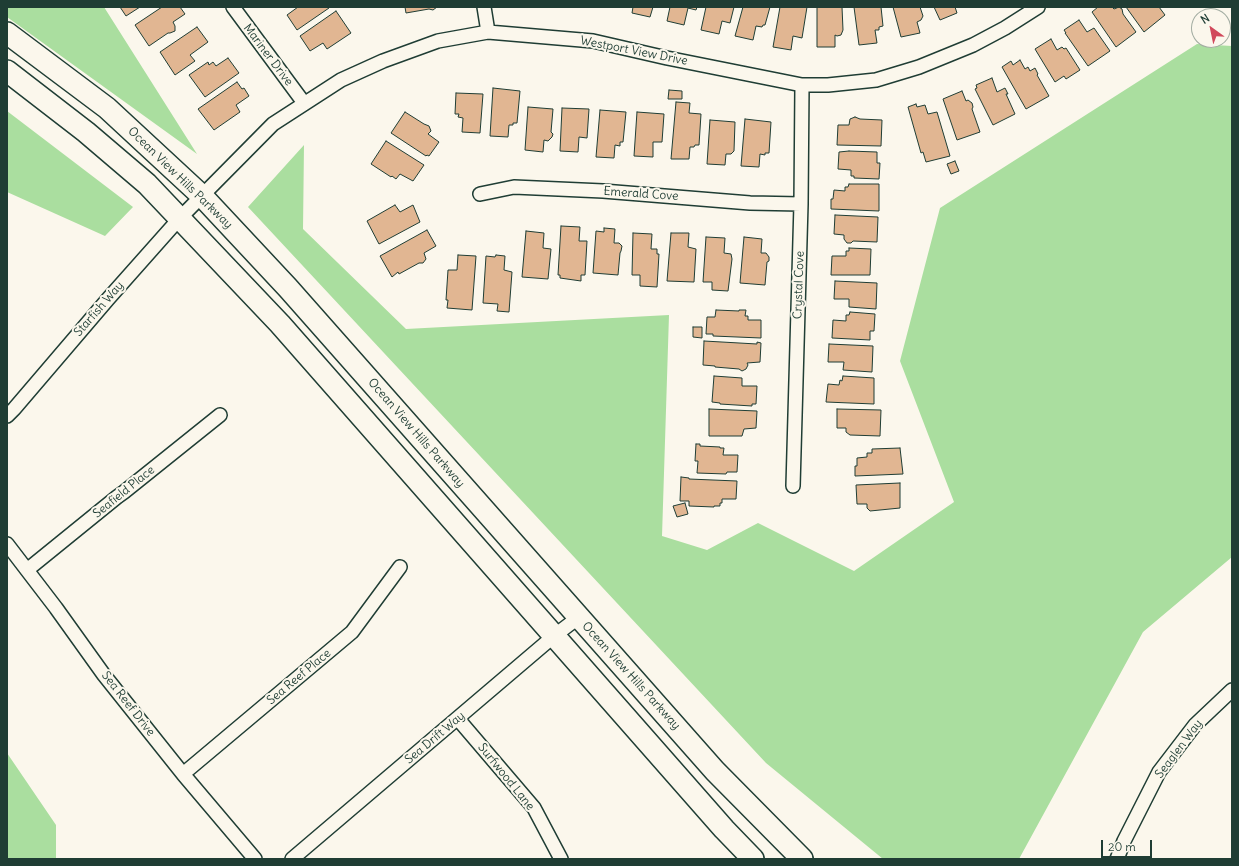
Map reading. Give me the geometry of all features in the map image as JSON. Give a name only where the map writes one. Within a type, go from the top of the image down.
[{"type":"main road","name":"Ocean View Hills Parkway","points":[[7,33],[107,108],[288,288],[715,771],[802,859]]},
{"type":"main road","points":[[7,72],[86,132],[147,184],[280,324],[724,829],[753,859]]},
{"type":"street","name":"Mariner Drive","points":[[233,7],[304,103]]},
{"type":"street","points":[[484,7],[488,32]]},
{"type":"street","name":"Westport View Drive","points":[[198,200],[274,124],[304,103],[341,80],[383,61],[438,41],[488,32],[593,41],[667,58],[802,85],[828,85],[876,80],[919,67],[973,45],[1005,28],[1038,7]]},
{"type":"street","name":"Crystal Cove","points":[[793,486],[801,204],[802,85]]},
{"type":"street","name":"Emerald Cove","points":[[480,194],[514,187],[603,191],[750,203],[801,204]]},
{"type":"street","name":"Starfish Way","points":[[7,416],[108,299],[179,219],[198,200]]},
{"type":"street","name":"Seafield Place","points":[[27,570],[220,416]]},
{"type":"street","name":"Sea Reef Drive","points":[[7,544],[104,675],[255,859]]},
{"type":"street","name":"Sea Reef Place","points":[[184,774],[352,632],[400,567]]},
{"type":"street","name":"Sea Drift Way","points":[[292,859],[554,636],[579,617]]},
{"type":"street","name":"Seaglen Way","points":[[1117,859],[1124,841],[1159,772],[1195,725],[1232,690]]},
{"type":"street","name":"Surfwood Lane","points":[[458,719],[534,808],[561,859]]},
{"type":"green space","points":[[7,7],[104,7],[197,154],[7,17]]},
{"type":"green space","points":[[1232,46],[1232,557],[1143,632],[1019,859],[883,859],[766,763],[248,207],[304,145],[303,229],[406,329],[669,315],[662,536],[707,550],[758,523],[854,571],[954,502],[900,361],[940,208],[1191,48],[1231,48]]},
{"type":"green space","points":[[7,111],[133,207],[105,236],[7,192]]},
{"type":"green space","points":[[7,753],[56,825],[56,859],[7,859]]},
{"type":"building","points":[[120,7],[140,7],[126,16]]},
{"type":"building","points":[[162,7],[180,7],[185,14],[173,22],[175,31],[168,33],[149,46],[135,25]]},
{"type":"building","points":[[298,7],[329,8],[297,30],[287,15]]},
{"type":"building","points":[[405,7],[437,7],[433,10],[429,9],[406,13]]},
{"type":"building","points":[[633,7],[653,7],[650,17],[632,13]]},
{"type":"building","points":[[670,7],[697,7],[696,10],[688,8],[684,25],[667,21]]},
{"type":"building","points":[[706,7],[734,7],[730,23],[722,21],[719,34],[701,30]]},
{"type":"building","points":[[743,7],[770,7],[765,25],[762,27],[756,26],[753,40],[735,36]]},
{"type":"building","points":[[780,7],[807,7],[802,38],[793,36],[791,50],[773,47]]},
{"type":"building","points":[[817,7],[842,7],[843,30],[841,35],[835,35],[835,47],[817,47]]},
{"type":"building","points":[[854,7],[881,7],[883,26],[879,27],[879,30],[875,30],[877,43],[859,45]]},
{"type":"building","points":[[893,7],[920,7],[923,16],[921,20],[917,22],[920,33],[901,37]]},
{"type":"building","points":[[934,7],[955,7],[957,13],[940,20]]},
{"type":"building","points":[[1098,7],[1112,7],[1114,9],[1119,7],[1122,9],[1123,14],[1136,32],[1116,47],[1092,12]]},
{"type":"building","points":[[1126,7],[1159,7],[1165,15],[1144,32]]},
{"type":"building","points":[[336,11],[351,33],[327,49],[323,43],[310,51],[300,36]]},
{"type":"building","points":[[1079,20],[1087,32],[1094,28],[1110,51],[1088,66],[1064,30]]},
{"type":"building","points":[[197,27],[208,42],[190,55],[195,61],[175,75],[160,52]]},
{"type":"building","points":[[1051,39],[1057,50],[1062,47],[1064,49],[1066,48],[1080,70],[1066,79],[1064,76],[1055,82],[1035,49]]},
{"type":"building","points":[[228,58],[239,73],[205,97],[189,75],[208,62],[209,65],[213,62],[216,66]]},
{"type":"building","points":[[1020,60],[1025,69],[1028,67],[1030,71],[1035,68],[1038,74],[1037,75],[1049,96],[1026,109],[1002,67],[1011,61],[1013,65]]},
{"type":"building","points":[[992,78],[997,92],[1005,88],[1008,94],[1006,94],[1015,114],[993,125],[975,89],[977,88],[976,85]]},
{"type":"building","points":[[237,82],[242,89],[244,88],[249,96],[236,105],[240,112],[214,130],[198,109]]},
{"type":"building","points":[[493,88],[520,91],[517,123],[509,125],[508,137],[490,136]]},
{"type":"building","points":[[669,90],[682,91],[682,99],[668,99]]},
{"type":"building","points":[[962,91],[966,101],[968,100],[972,103],[972,109],[980,132],[957,140],[943,99]]},
{"type":"building","points":[[456,93],[483,94],[480,133],[462,132],[463,118],[458,117],[459,114],[455,114]]},
{"type":"building","points":[[676,102],[690,103],[689,113],[701,114],[699,145],[690,147],[689,159],[671,159]]},
{"type":"building","points":[[916,104],[917,107],[925,105],[928,114],[937,112],[950,156],[926,162],[923,152],[921,153],[908,107]]},
{"type":"building","points":[[528,107],[553,109],[551,132],[553,134],[548,141],[544,140],[543,152],[525,150]]},
{"type":"building","points":[[562,108],[589,109],[587,138],[579,137],[578,152],[560,151]]},
{"type":"building","points":[[600,110],[626,112],[623,142],[620,142],[620,146],[615,145],[614,158],[596,157]]},
{"type":"building","points":[[405,112],[429,126],[431,131],[428,134],[439,142],[429,156],[426,156],[391,133]]},
{"type":"building","points":[[637,112],[664,114],[662,142],[653,142],[653,157],[634,156]]},
{"type":"building","points":[[855,117],[860,119],[882,120],[881,146],[837,145],[838,125],[849,125],[850,119]]},
{"type":"building","points":[[745,119],[771,122],[769,153],[765,153],[765,155],[760,154],[759,167],[741,166]]},
{"type":"building","points":[[710,120],[735,122],[734,151],[731,154],[726,154],[725,165],[707,164]]},
{"type":"building","points":[[386,141],[424,165],[413,181],[400,174],[396,179],[392,176],[391,177],[371,164]]},
{"type":"building","points":[[839,152],[877,152],[877,163],[880,163],[879,179],[854,178],[854,176],[851,176],[851,170],[838,169]]},
{"type":"building","points":[[955,161],[959,171],[951,174],[947,164]]},
{"type":"building","points":[[849,184],[879,184],[879,211],[831,209],[831,199],[833,199],[834,190],[845,191],[845,187],[848,187]]},
{"type":"building","points":[[395,205],[400,212],[413,205],[420,222],[379,244],[367,221]]},
{"type":"building","points":[[835,215],[878,217],[877,242],[853,241],[851,243],[847,243],[844,239],[844,235],[834,234]]},
{"type":"building","points":[[561,226],[580,227],[579,241],[587,241],[585,275],[581,275],[581,281],[560,278],[560,275],[558,275]]},
{"type":"building","points":[[604,228],[615,229],[614,243],[619,243],[622,246],[618,275],[593,273],[596,231],[604,232]]},
{"type":"building","points":[[427,230],[436,246],[424,253],[426,259],[423,263],[419,263],[399,274],[398,272],[392,277],[380,256]]},
{"type":"building","points":[[526,231],[544,233],[543,248],[551,249],[548,279],[522,277]]},
{"type":"building","points":[[633,233],[652,234],[651,249],[657,249],[657,254],[659,254],[657,287],[640,286],[640,275],[632,275]]},
{"type":"building","points":[[671,233],[689,233],[688,247],[696,249],[694,282],[667,281]]},
{"type":"building","points":[[706,237],[725,238],[724,253],[731,254],[732,259],[728,291],[712,290],[712,282],[703,282]]},
{"type":"building","points":[[744,237],[762,239],[761,253],[766,253],[769,257],[769,261],[767,262],[765,285],[740,283]]},
{"type":"building","points":[[849,248],[871,249],[870,275],[831,275],[832,256],[846,256],[846,251],[849,251]]},
{"type":"building","points":[[458,255],[476,256],[472,310],[447,308],[448,300],[446,300],[448,270],[457,270]]},
{"type":"building","points":[[496,255],[505,256],[504,270],[512,272],[509,312],[497,311],[498,304],[483,303],[486,256],[495,257]]},
{"type":"building","points":[[835,281],[877,283],[876,309],[849,307],[849,299],[834,299]]},
{"type":"building","points":[[716,310],[746,310],[745,316],[748,316],[748,320],[761,320],[761,338],[713,336],[713,334],[706,334],[707,317],[715,317]]},
{"type":"building","points":[[850,312],[875,314],[874,331],[870,331],[870,340],[832,338],[833,320],[846,321],[846,315],[849,315]]},
{"type":"building","points":[[693,327],[702,327],[702,338],[693,337]]},
{"type":"building","points":[[704,341],[761,343],[760,362],[747,363],[748,365],[746,369],[742,371],[739,369],[703,365]]},
{"type":"building","points":[[829,344],[873,346],[872,372],[843,370],[844,362],[828,362]]},
{"type":"building","points":[[714,376],[742,378],[742,386],[757,386],[756,404],[752,404],[752,406],[712,402]]},
{"type":"building","points":[[843,376],[874,378],[874,404],[826,402],[828,384],[839,385]]},
{"type":"building","points":[[709,409],[757,411],[756,428],[744,429],[742,436],[709,436]]},
{"type":"building","points":[[837,409],[881,410],[880,436],[850,435],[846,432],[846,428],[837,428]]},
{"type":"building","points":[[696,444],[700,444],[700,446],[724,448],[723,455],[738,455],[737,472],[727,472],[726,474],[697,473],[698,461],[695,461]]},
{"type":"building","points":[[900,448],[903,474],[855,476],[857,458],[867,457],[867,453],[872,453],[872,449]]},
{"type":"building","points":[[681,477],[689,479],[737,481],[736,499],[722,499],[720,506],[714,507],[689,506],[689,501],[680,501]]},
{"type":"building","points":[[900,483],[900,508],[870,511],[867,508],[867,504],[857,504],[856,485]]},
{"type":"building","points":[[685,503],[688,514],[677,517],[673,506]]}]
